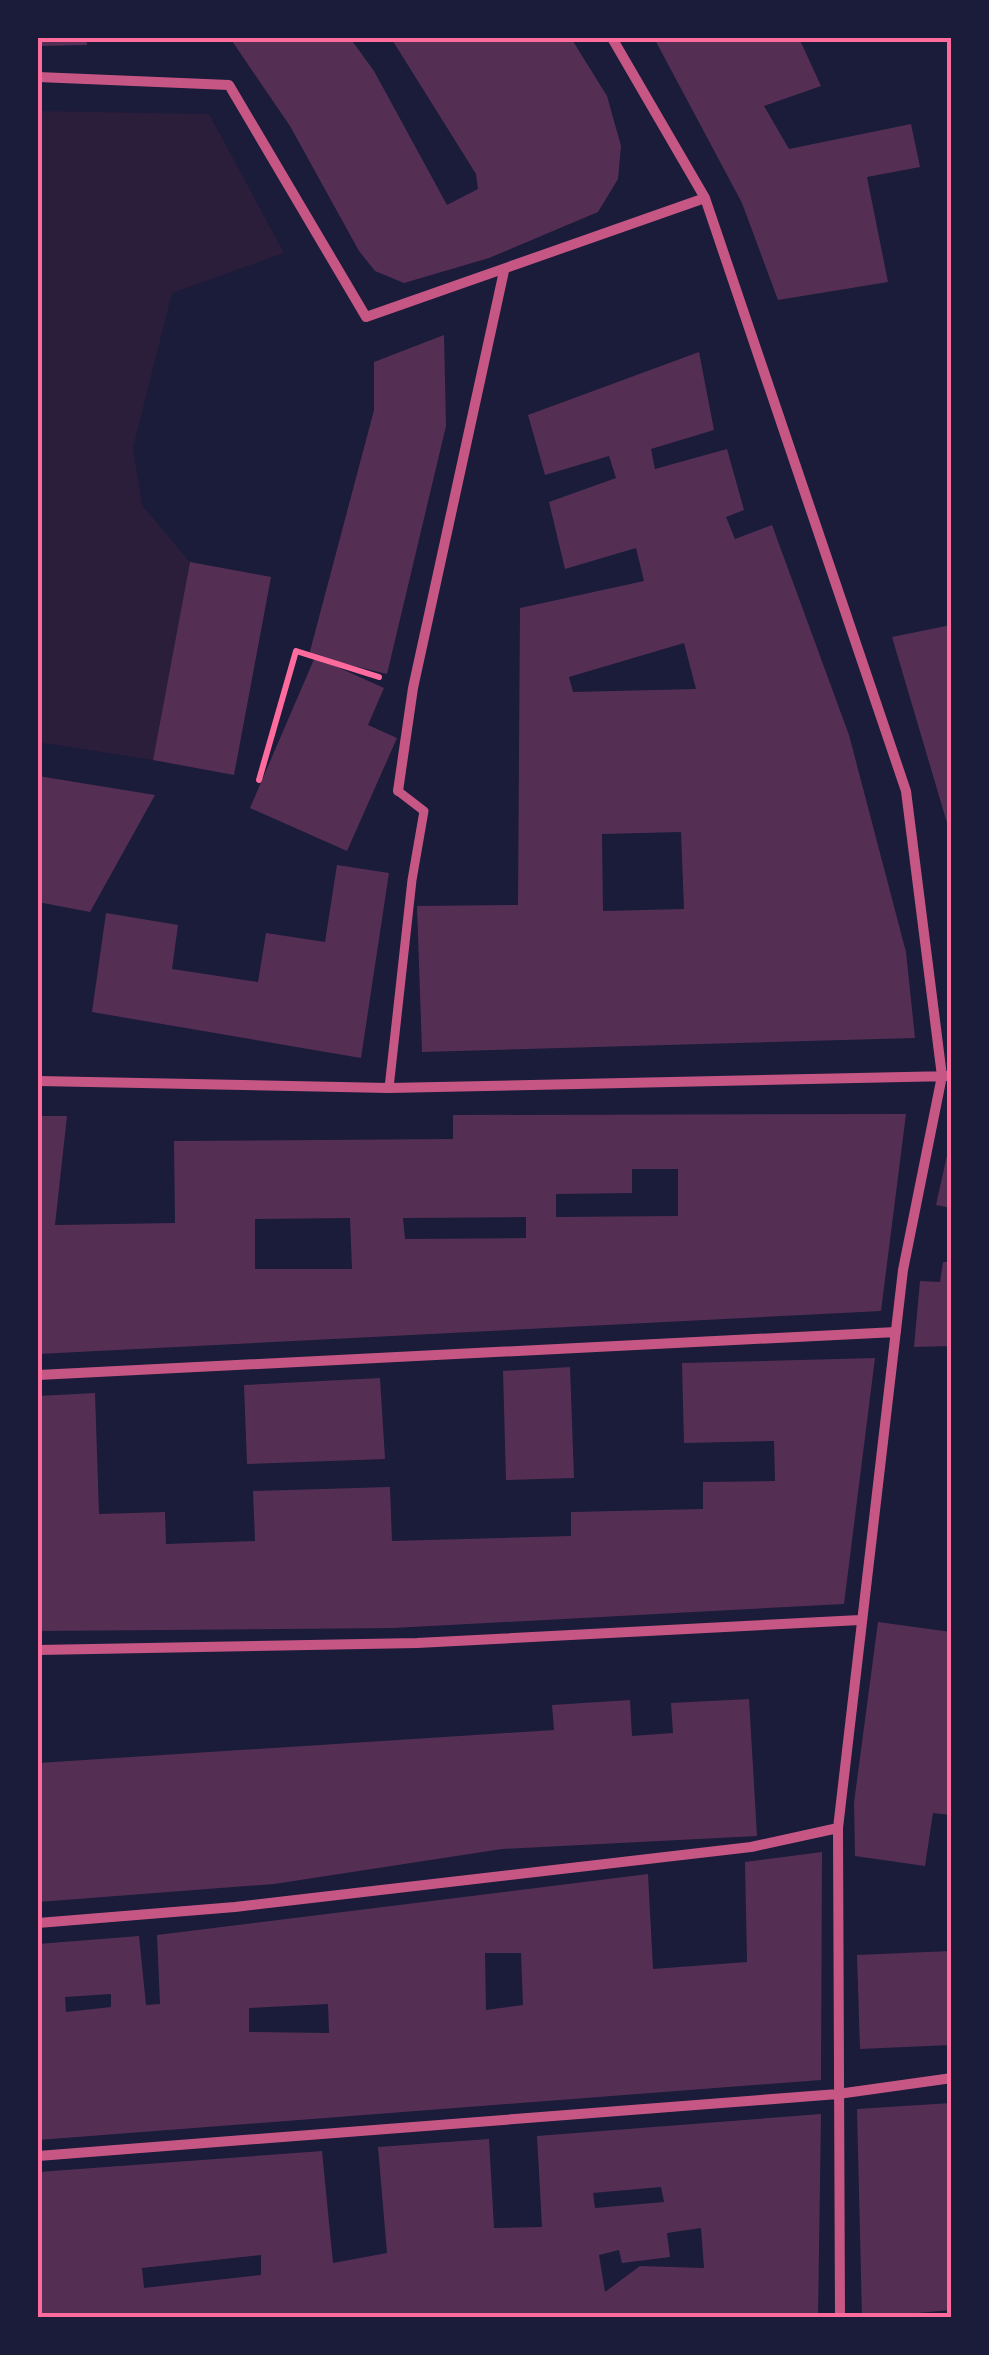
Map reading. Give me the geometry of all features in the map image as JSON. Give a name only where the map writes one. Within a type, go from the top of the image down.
[{"type":"street","points":[[612,38],[705,198],[906,791],[947,1076],[903,1270],[838,1828],[840,2318]]},
{"type":"street","points":[[38,77],[230,85],[366,317],[705,198]]},
{"type":"street","points":[[389,1088],[412,880],[424,811],[398,791],[413,688],[504,271]]},
{"type":"street","points":[[38,1081],[389,1088],[947,1076]]},
{"type":"street","points":[[38,1376],[896,1332]]},
{"type":"street","points":[[38,1650],[417,1643],[860,1620]]},
{"type":"street","points":[[38,1924],[236,1907],[711,1852],[838,1828]]},
{"type":"street","points":[[38,2156],[838,2094],[952,2078]]},
{"type":"path","points":[[259,780],[296,651],[413,688]]},
{"type":"shaded area","points":[[38,111],[209,114],[284,253],[172,293],[133,448],[142,505],[190,562],[153,760],[38,742]]},
{"type":"building","points":[[38,38],[86,38],[87,45],[38,46]]},
{"type":"building","points":[[230,38],[350,38],[374,71],[447,205],[478,189],[476,174],[391,38],[571,38],[607,96],[621,146],[618,179],[598,212],[489,258],[404,283],[375,271],[359,251],[290,126]]},
{"type":"building","points":[[654,38],[799,38],[821,86],[764,106],[789,149],[911,124],[920,167],[867,177],[888,282],[778,300],[742,203]]},
{"type":"building","points":[[444,335],[446,426],[387,674],[309,655],[374,410],[374,362]]},
{"type":"building","points":[[699,352],[714,430],[651,449],[655,469],[727,449],[744,510],[726,517],[735,539],[772,525],[849,735],[906,952],[915,1038],[422,1052],[417,906],[518,905],[520,608],[644,581],[636,548],[565,569],[549,502],[616,478],[609,456],[545,475],[528,415]],"holes":[[[684,643],[696,689],[573,692],[569,677]],[[681,832],[684,909],[603,911],[602,834]]]},
{"type":"building","points":[[190,562],[271,577],[234,775],[153,760]]},
{"type":"building","points":[[951,625],[951,833],[950,833],[892,637]]},
{"type":"building","points":[[315,657],[384,688],[368,725],[397,738],[347,851],[250,808]]},
{"type":"building","points":[[38,776],[155,795],[90,912],[38,902]]},
{"type":"building","points":[[337,865],[389,873],[361,1058],[92,1012],[106,913],[178,925],[172,969],[258,982],[266,933],[325,942]]},
{"type":"building","points":[[906,1114],[881,1311],[38,1354],[38,1116],[67,1116],[55,1225],[175,1223],[174,1141],[453,1139],[453,1115]],"holes":[[[632,1169],[678,1169],[678,1216],[556,1217],[556,1194],[632,1193]],[[526,1217],[526,1238],[405,1239],[403,1218]],[[350,1218],[352,1269],[255,1269],[255,1219]]]},
{"type":"building","points":[[951,1142],[951,1208],[936,1205]]},
{"type":"building","points":[[943,1262],[951,1262],[951,1346],[914,1347],[920,1281],[940,1282]]},
{"type":"building","points":[[875,1358],[844,1604],[393,1628],[38,1631],[38,1396],[95,1393],[99,1514],[165,1512],[166,1544],[255,1541],[253,1491],[390,1487],[392,1541],[571,1536],[571,1512],[703,1509],[703,1482],[775,1481],[774,1441],[684,1443],[682,1363]]},
{"type":"building","points":[[570,1367],[574,1478],[506,1480],[503,1371]]},
{"type":"building","points":[[380,1378],[385,1459],[247,1464],[244,1385]]},
{"type":"building","points":[[878,1622],[951,1632],[951,1815],[933,1813],[925,1866],[855,1856],[854,1803]]},
{"type":"building","points":[[749,1699],[757,1836],[502,1849],[274,1884],[38,1902],[38,1763],[554,1730],[552,1705],[630,1700],[632,1736],[673,1733],[671,1703]]},
{"type":"building","points":[[822,1852],[821,2080],[38,2140],[38,1944],[139,1936],[146,2005],[160,2004],[157,1935],[648,1874],[653,1969],[747,1962],[745,1862]],"holes":[[[485,1953],[521,1953],[523,2005],[486,2010]],[[111,1994],[111,2007],[66,2012],[65,1997]],[[328,2004],[329,2033],[249,2032],[249,2008]]]},
{"type":"building","points":[[951,1951],[951,2045],[860,2049],[857,1955]]},
{"type":"building","points":[[951,2103],[951,2310],[862,2318],[857,2109]]},
{"type":"building","points":[[821,2114],[818,2318],[38,2318],[38,2172],[322,2151],[333,2263],[387,2253],[378,2147],[489,2139],[494,2228],[542,2227],[537,2136]],"holes":[[[661,2187],[664,2202],[595,2208],[593,2193]],[[701,2228],[704,2268],[640,2266],[605,2292],[599,2255],[619,2250],[622,2263],[670,2257],[667,2233]],[[261,2255],[261,2275],[144,2288],[142,2268]]]}]
